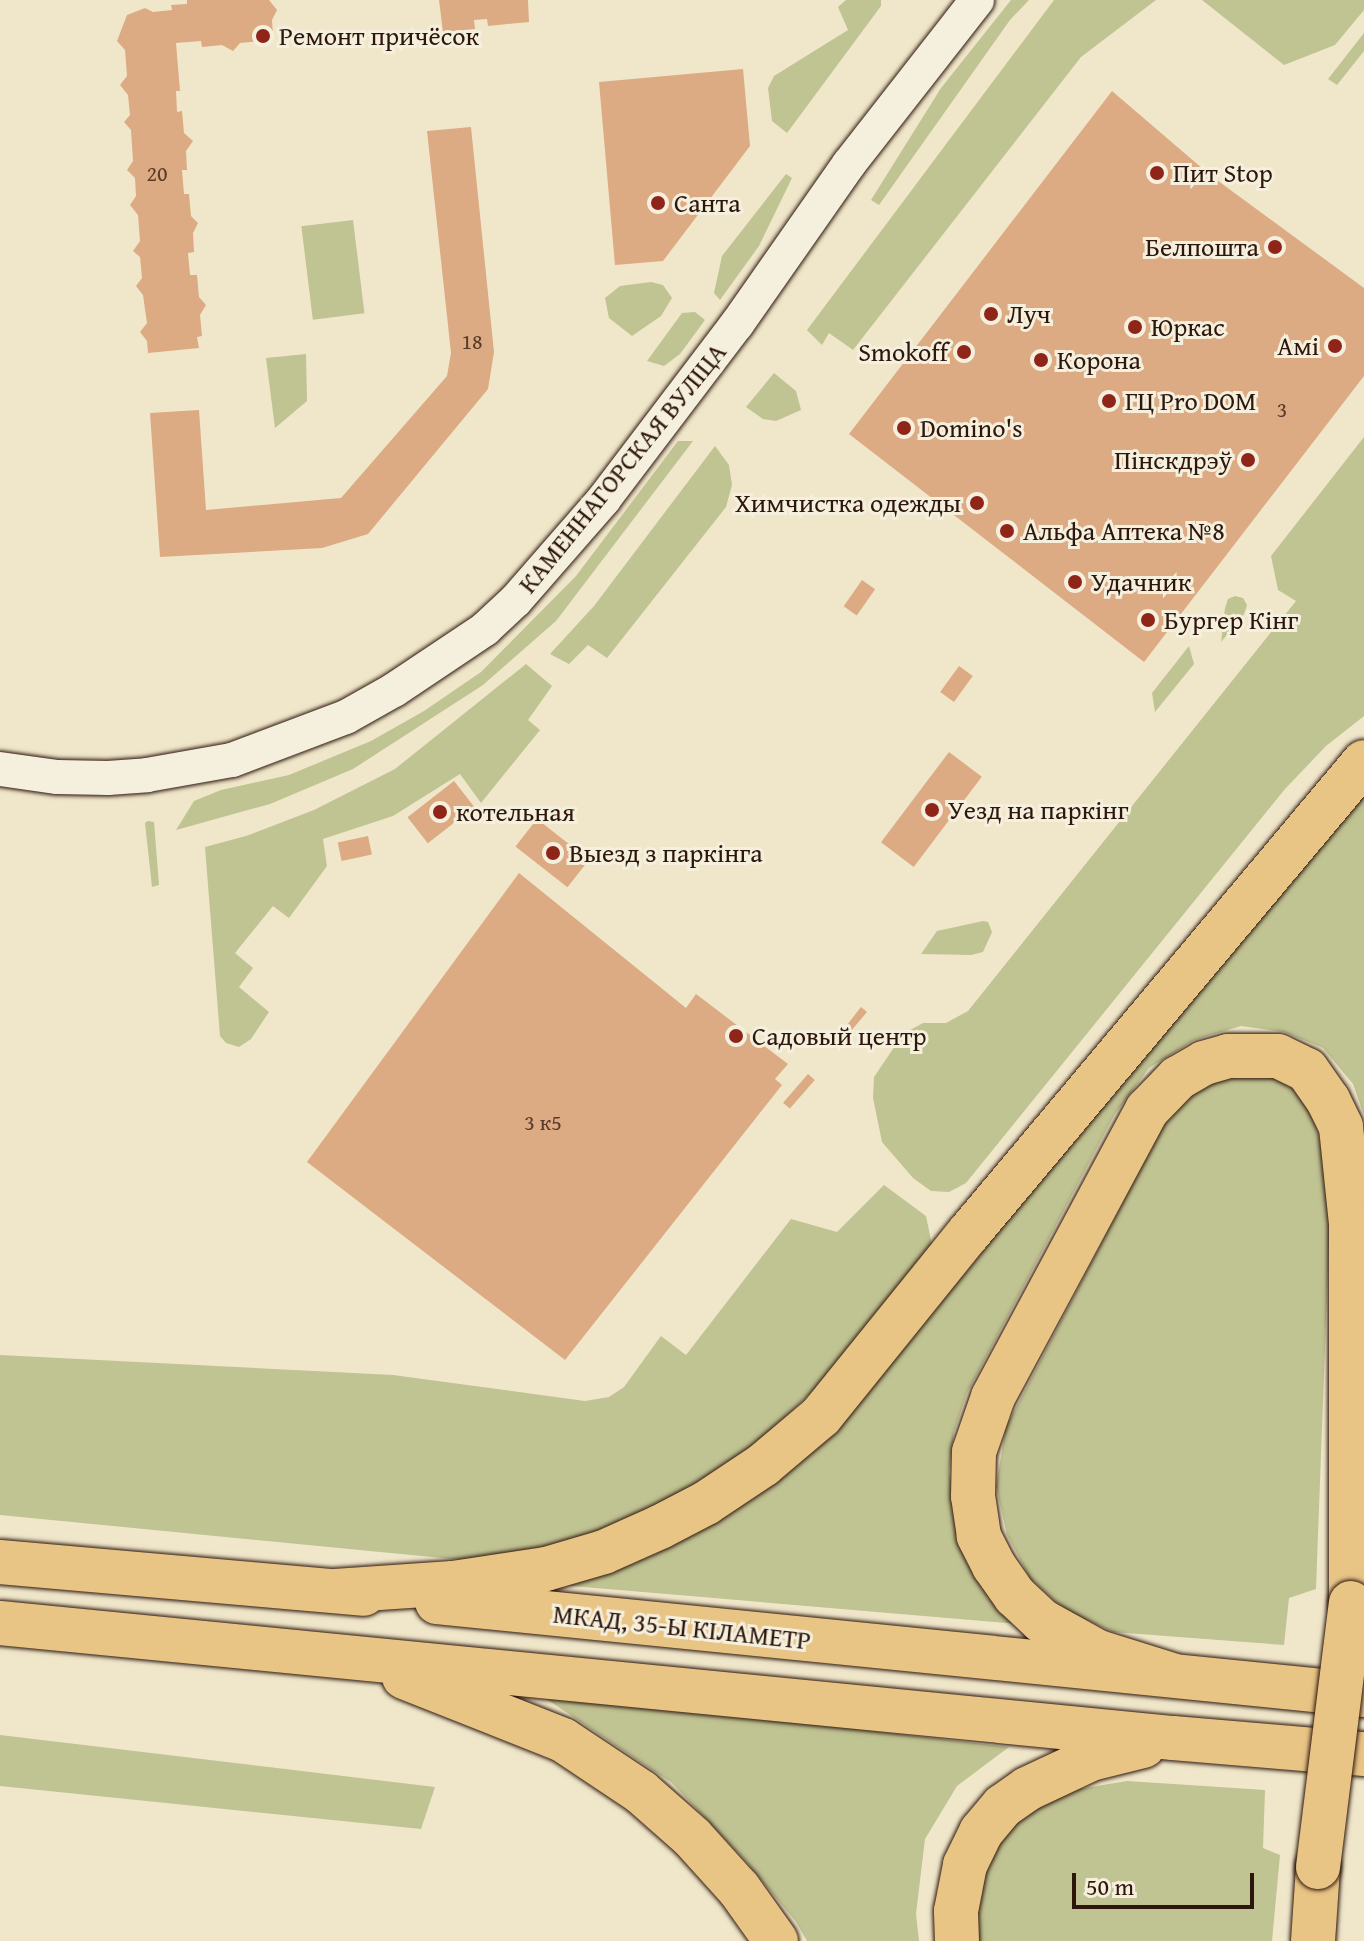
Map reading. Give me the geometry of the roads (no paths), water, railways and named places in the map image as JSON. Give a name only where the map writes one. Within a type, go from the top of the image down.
[{"type":"highway","points":[[335,1591],[453,1583],[546,1569],[604,1552],[706,1503],[763,1465],[821,1416],[968,1234],[1364,762]]},
{"type":"highway","points":[[1172,1675],[1098,1652],[1042,1621],[1015,1596],[994,1566],[979,1536],[973,1496],[974,1452],[993,1397],[1147,1110],[1178,1078],[1204,1063],[1228,1056],[1278,1056],[1307,1070],[1328,1100],[1341,1127],[1351,1223],[1352,1598],[1318,1867],[1312,1940]]},
{"type":"highway","name":"МКАД, 35-Ы КІЛАМЕТР","points":[[0,1562],[335,1591],[1364,1695]]},
{"type":"highway","points":[[0,1623],[1364,1754]]},
{"type":"highway","points":[[321,1652],[429,1684],[563,1740],[641,1792],[692,1837],[739,1889],[776,1941]]},
{"type":"highway","points":[[957,1941],[956,1911],[965,1865],[981,1832],[1003,1806],[1027,1789],[1091,1759],[1173,1738]]},
{"type":"main road","name":"КАМЕННАГОРСКАЯ ВУЛІЦА","points":[[0,769],[57,777],[108,778],[147,775],[232,760],[346,717],[394,690],[485,629],[516,600],[604,499],[737,324],[849,164],[977,0]]},
{"type":"place","name":"Ремонт причёсок","points":[[263,36]]},
{"type":"place","name":"Пит Stop","points":[[1157,173]]},
{"type":"place","name":"Санта","points":[[658,203]]},
{"type":"place","name":"Белпошта","points":[[1275,247]]},
{"type":"place","name":"Луч","points":[[991,314]]},
{"type":"place","name":"Юркас","points":[[1135,327]]},
{"type":"place","name":"Амі","points":[[1335,346]]},
{"type":"place","name":"Smokoff","points":[[964,352]]},
{"type":"place","name":"Корона","points":[[1041,360]]},
{"type":"place","name":"ГЦ Pro DOM","points":[[1109,401]]},
{"type":"place","name":"Domino's","points":[[904,428]]},
{"type":"place","name":"Пінскдрэў","points":[[1248,460]]},
{"type":"place","name":"Химчистка одежды","points":[[977,503]]},
{"type":"place","name":"Альфа Аптека №8","points":[[1007,531]]},
{"type":"place","name":"Удачник","points":[[1075,582]]},
{"type":"place","name":"Бургер Кінг","points":[[1148,620]]},
{"type":"place","name":"Уезд на паркінг","points":[[932,810]]},
{"type":"place","name":"котельная","points":[[440,812]]},
{"type":"place","name":"Выезд з паркінга","points":[[553,853]]},
{"type":"place","name":"Садовый центр","points":[[736,1036]]}]
